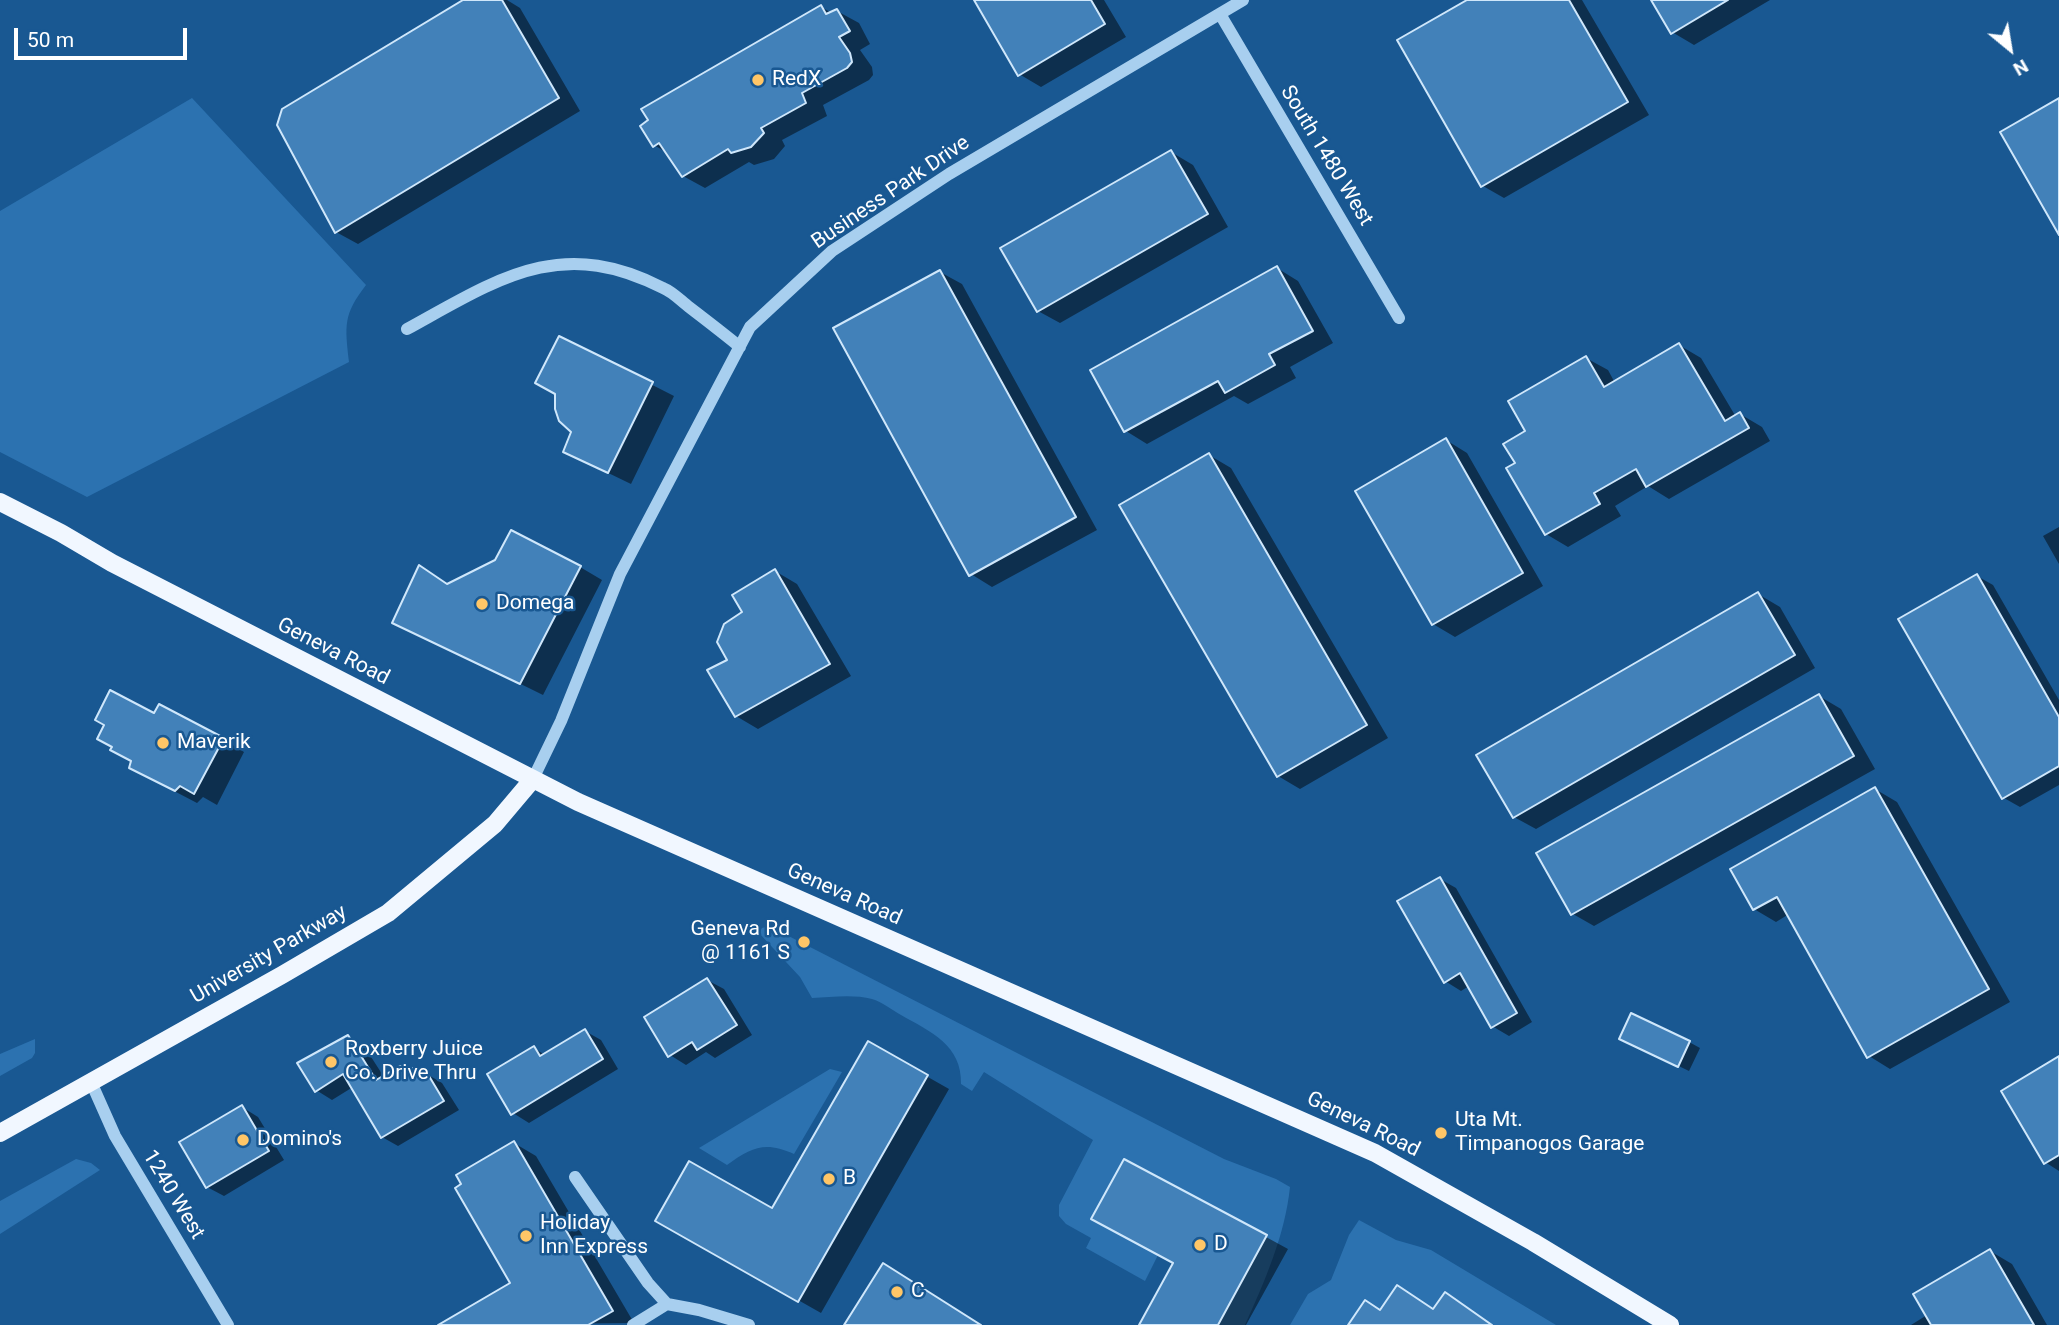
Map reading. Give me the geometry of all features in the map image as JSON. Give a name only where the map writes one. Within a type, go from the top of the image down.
[{"type":"main road","name":"Geneva Road","points":[[0,502],[112,563],[578,802],[1375,1153],[1533,1242],[1670,1325]]},
{"type":"main road","name":"University Parkway","points":[[0,1133],[388,913],[495,824],[533,779]]},
{"type":"street","name":"Business Park Drive","points":[[533,779],[561,721],[620,574],[750,327],[832,251],[949,174],[1243,0]]},
{"type":"street","name":"South 1480 West","points":[[1220,14],[1399,318]]},
{"type":"street","points":[[407,329],[493,282],[537,267],[588,262],[625,272],[665,288],[740,347]]},
{"type":"street","name":"1240 West","points":[[91,1082],[116,1136],[228,1325]]},
{"type":"street","points":[[575,1177],[648,1283],[667,1304],[699,1310],[743,1324]]},
{"type":"street","points":[[632,1325],[667,1304]]},
{"type":"shaded area","points":[[192,98],[366,285],[353,304],[347,321],[349,362],[87,497],[0,452],[0,211]]},
{"type":"shaded area","points":[[769,926],[1224,1159],[1290,1187],[1279,1240],[1245,1325],[1218,1325],[1266,1235],[1124,1159],[1091,1219],[1158,1255],[1145,1281],[1086,1248],[1091,1238],[1066,1224],[1059,1216],[1059,1205],[1093,1140],[984,1072],[972,1091],[961,1084],[956,1059],[943,1041],[879,1002],[842,996],[812,998],[800,977],[759,933],[762,928]]},
{"type":"shaded area","points":[[35,1039],[35,1053],[32,1058],[0,1076],[0,1054]]},
{"type":"shaded area","points":[[830,1069],[842,1072],[794,1154],[775,1148],[759,1148],[727,1165],[699,1148]]},
{"type":"shaded area","points":[[76,1159],[91,1163],[100,1170],[0,1234],[0,1201]]},
{"type":"shaded area","points":[[1359,1220],[1396,1240],[1431,1250],[1556,1325],[1290,1325],[1308,1294],[1331,1280],[1349,1235]]},
{"type":"building","points":[[463,0],[502,0],[559,98],[335,233],[277,125],[282,109]]},
{"type":"building","points":[[974,0],[1091,0],[1105,24],[1018,76]]},
{"type":"building","points":[[1467,0],[1569,0],[1628,102],[1481,187],[1397,40]]},
{"type":"building","points":[[1651,0],[1728,0],[1671,34]]},
{"type":"building","name":"RedX","points":[[821,5],[826,14],[837,9],[850,31],[839,37],[850,53],[852,62],[847,68],[802,93],[806,103],[761,128],[764,133],[751,147],[731,153],[728,149],[682,177],[659,143],[653,147],[640,126],[648,120],[641,109]]},
{"type":"building","points":[[2059,98],[2059,235],[2000,132]]},
{"type":"building","points":[[1171,150],[1208,214],[1037,312],[1000,248]]},
{"type":"building","points":[[1277,266],[1313,331],[1269,354],[1275,365],[1225,393],[1218,381],[1124,432],[1090,370]]},
{"type":"building","points":[[940,270],[1076,517],[969,576],[833,328]]},
{"type":"building","points":[[559,336],[653,382],[608,473],[563,452],[571,432],[559,421],[555,409],[555,394],[535,383]]},
{"type":"building","points":[[1679,343],[1725,421],[1740,412],[1749,428],[1646,487],[1636,469],[1594,493],[1600,504],[1545,535],[1506,468],[1515,463],[1503,444],[1525,431],[1508,401],[1586,356],[1604,387]]},
{"type":"building","points":[[1446,438],[1523,573],[1432,625],[1355,491]]},
{"type":"building","points":[[1209,453],[1367,725],[1277,777],[1119,505]]},
{"type":"building","name":"Domega","points":[[511,530],[581,566],[520,684],[392,623],[419,565],[447,584],[495,560]]},
{"type":"building","points":[[775,569],[830,664],[735,717],[707,670],[727,660],[717,642],[724,624],[742,612],[732,595]]},
{"type":"building","points":[[1977,574],[2059,717],[2059,766],[2002,799],[1898,619]]},
{"type":"building","points":[[1758,592],[1795,655],[1513,818],[1476,755]]},
{"type":"building","name":"Maverik","points":[[110,690],[154,713],[159,704],[224,738],[194,794],[180,786],[175,791],[129,768],[131,761],[110,750],[112,747],[97,739],[104,725],[95,720]]},
{"type":"building","points":[[1819,694],[1854,756],[1571,915],[1536,853]]},
{"type":"building","points":[[1875,787],[1989,989],[1867,1058],[1777,897],[1753,910],[1730,869]]},
{"type":"building","points":[[1440,877],[1517,1013],[1491,1028],[1460,973],[1444,983],[1397,901]]},
{"type":"building","points":[[707,978],[737,1025],[697,1050],[692,1042],[668,1057],[644,1017]]},
{"type":"building","points":[[1631,1013],[1690,1041],[1678,1067],[1619,1039]]},
{"type":"building","points":[[585,1029],[603,1059],[511,1115],[487,1074],[534,1046],[540,1056]]},
{"type":"building","points":[[348,1035],[376,1080],[400,1066],[426,1071],[444,1101],[381,1138],[343,1074],[315,1092],[297,1063]]},
{"type":"building","name":"B","points":[[868,1041],[928,1075],[798,1302],[655,1221],[689,1161],[772,1208]]},
{"type":"building","points":[[2059,1056],[2059,1155],[2044,1164],[2001,1091]]},
{"type":"building","points":[[242,1105],[269,1151],[206,1188],[179,1142]]},
{"type":"building","name":"Holiday Inn Express","points":[[514,1141],[613,1311],[588,1325],[438,1325],[510,1283],[455,1188],[461,1184],[456,1175]]},
{"type":"building","name":"D","points":[[1124,1159],[1267,1235],[1218,1325],[1139,1325],[1173,1263],[1091,1219]]},
{"type":"building","points":[[1990,1249],[2034,1325],[1931,1325],[1913,1294]]},
{"type":"building","name":"C","points":[[883,1263],[981,1325],[844,1325]]},
{"type":"building","points":[[1397,1285],[1433,1309],[1445,1292],[1492,1325],[1348,1325],[1365,1300],[1380,1310]]},
{"type":"place","name":"RedX","points":[[758,80]]},
{"type":"place","name":"Domega","points":[[482,604]]},
{"type":"place","name":"Maverik","points":[[163,743]]},
{"type":"place","name":"Geneva Rd @ 1161 S","points":[[804,942]]},
{"type":"place","name":"Roxberry Juice Co. Drive Thru","points":[[331,1062]]},
{"type":"place","name":"Uta Mt. Timpanogos Garage","points":[[1441,1133]]},
{"type":"place","name":"Domino's","points":[[243,1140]]},
{"type":"place","name":"B","points":[[829,1179]]},
{"type":"place","name":"Holiday Inn Express","points":[[526,1236]]},
{"type":"place","name":"D","points":[[1200,1245]]},
{"type":"place","name":"C","points":[[897,1292]]}]
